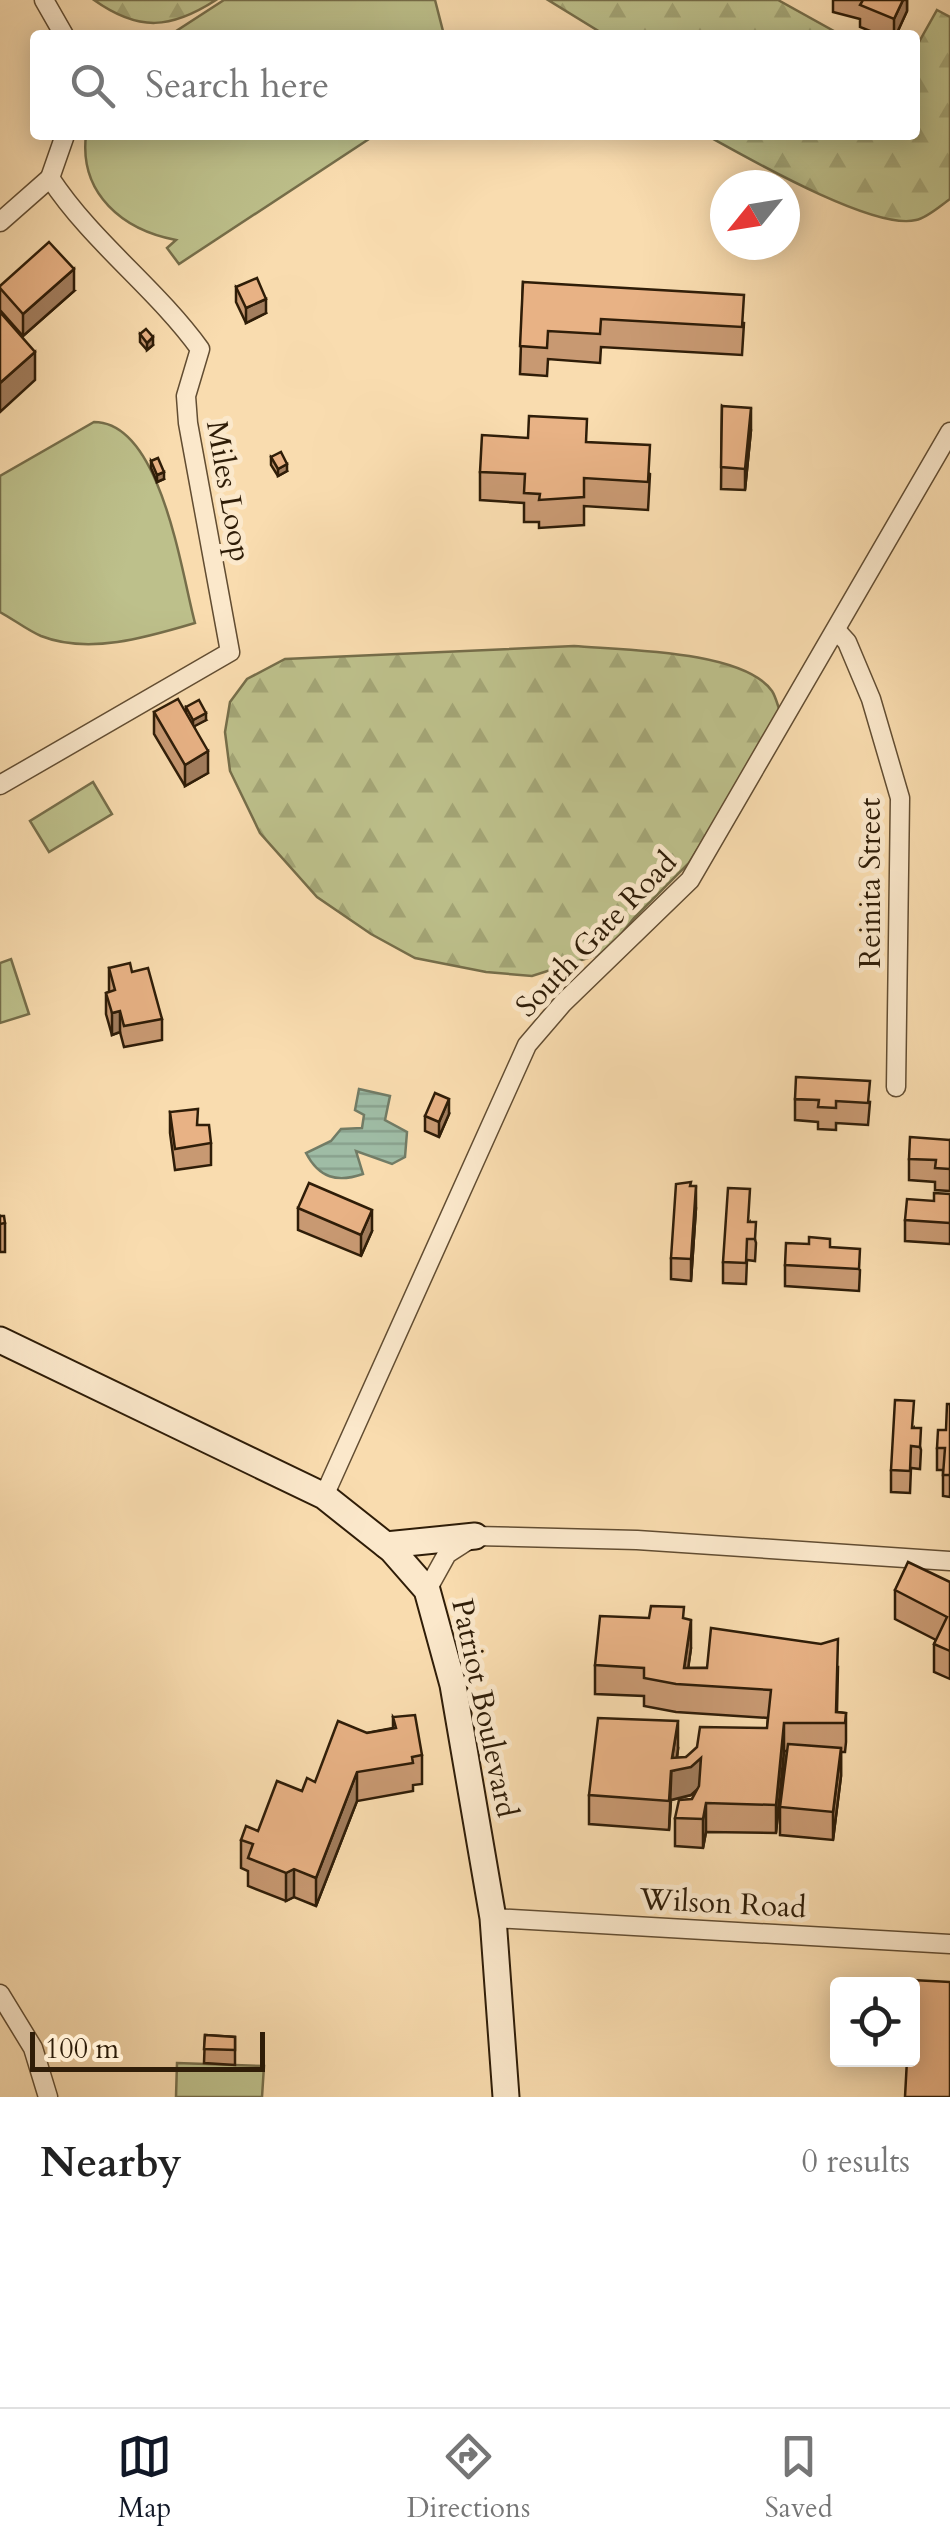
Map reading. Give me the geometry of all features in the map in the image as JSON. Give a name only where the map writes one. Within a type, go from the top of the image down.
[{"type":"street","points":[[44,0],[61,30]]},
{"type":"street","points":[[0,222],[50,178],[62,140]]},
{"type":"street","name":"Miles Loop","points":[[0,786],[230,652],[188,423],[186,396],[200,349],[170,307],[74,215],[50,178]]},
{"type":"street","name":"South Gate Road","points":[[324,1496],[527,1045],[563,1002],[690,880],[950,432]]},
{"type":"street","name":"Reinita Street","points":[[837,631],[847,642],[871,698],[900,798],[896,1087]]},
{"type":"street","name":"Patriot Boulevard","points":[[0,1340],[324,1496],[384,1543],[427,1590],[453,1685],[493,1918],[506,2097]]},
{"type":"street","points":[[427,1590],[447,1554],[475,1536]]},
{"type":"street","points":[[384,1543],[475,1536],[637,1540],[950,1560]]},
{"type":"street","name":"Wilson Road","points":[[493,1918],[950,1944]]},
{"type":"street","points":[[0,1994],[33,2048],[48,2097]]},
{"type":"green space","points":[[94,0],[216,0],[184,17],[155,23],[126,18]]},
{"type":"green space","points":[[224,0],[435,0],[443,30],[178,30]]},
{"type":"green space","points":[[548,0],[778,0],[832,30],[597,30]]},
{"type":"green space","points":[[937,10],[950,17],[950,199],[925,217],[897,220],[842,204],[800,184],[800,170],[772,170],[715,140],[920,140],[920,40]]},
{"type":"green space","points":[[86,140],[367,140],[179,264],[167,248],[176,240],[139,228],[109,206],[97,192],[86,156]]},
{"type":"green space","points":[[94,422],[117,429],[136,446],[152,472],[175,537],[195,623],[118,642],[79,644],[41,636],[0,612],[0,476]]},
{"type":"green space","points":[[574,646],[650,651],[736,667],[757,677],[772,691],[781,714],[689,863],[634,918],[607,952],[532,976],[486,972],[415,958],[317,897],[260,833],[230,771],[225,732],[230,702],[247,679],[285,659]]},
{"type":"green space","points":[[93,782],[112,814],[49,852],[30,821]]},
{"type":"green space","points":[[11,959],[29,1014],[0,1023],[0,963]]},
{"type":"green space","points":[[177,2063],[264,2066],[262,2097],[176,2097]]},
{"type":"shaded area","points":[[359,1089],[390,1096],[385,1120],[407,1132],[405,1157],[392,1164],[356,1151],[363,1174],[330,1176],[317,1168],[306,1153],[331,1141],[341,1129],[362,1128],[364,1115],[355,1110]]},
{"type":"building","points":[[863,0],[903,0],[894,19],[860,5]]},
{"type":"building","points":[[49,242],[74,269],[23,314],[0,286]]},
{"type":"building","points":[[257,278],[266,299],[246,308],[236,287]]},
{"type":"building","points":[[523,282],[744,295],[742,327],[601,319],[600,334],[548,331],[547,348],[520,346]]},
{"type":"building","points":[[0,312],[35,352],[0,383]]},
{"type":"building","points":[[146,329],[153,337],[147,343],[140,334]]},
{"type":"building","points":[[722,406],[751,408],[745,469],[721,467]]},
{"type":"building","points":[[529,416],[587,419],[586,442],[650,445],[648,482],[584,478],[584,497],[539,500],[540,494],[524,493],[525,474],[480,472],[482,435],[528,438]]},
{"type":"building","points":[[281,452],[287,464],[278,469],[271,457]]},
{"type":"building","points":[[158,458],[164,472],[157,475],[151,461]]},
{"type":"building","points":[[178,699],[208,751],[185,765],[154,712]]},
{"type":"building","points":[[199,700],[206,713],[193,720],[186,707]]},
{"type":"building","points":[[130,963],[132,972],[148,968],[162,1019],[124,1026],[120,1011],[112,1013],[106,993],[115,990],[109,968]]},
{"type":"building","points":[[796,1077],[870,1081],[868,1103],[836,1101],[836,1108],[818,1107],[819,1100],[795,1099]]},
{"type":"building","points":[[435,1093],[449,1099],[439,1122],[425,1116]]},
{"type":"building","points":[[198,1109],[197,1125],[209,1125],[211,1143],[175,1149],[170,1112]]},
{"type":"building","points":[[910,1137],[950,1140],[950,1169],[935,1168],[936,1160],[909,1159]]},
{"type":"building","points":[[691,1182],[690,1186],[696,1186],[691,1259],[671,1258],[676,1184]]},
{"type":"building","points":[[309,1183],[372,1210],[361,1235],[298,1208]]},
{"type":"building","points":[[728,1188],[750,1189],[748,1222],[756,1222],[755,1239],[747,1239],[746,1263],[723,1262]]},
{"type":"building","points":[[934,1193],[950,1194],[950,1223],[905,1220],[907,1199],[934,1201]]},
{"type":"building","points":[[809,1237],[830,1239],[830,1247],[860,1249],[859,1269],[785,1265],[786,1243],[809,1244]]},
{"type":"building","points":[[895,1400],[914,1401],[912,1428],[921,1428],[920,1447],[911,1446],[910,1471],[891,1470]]},
{"type":"building","points":[[947,1404],[950,1475],[943,1475],[945,1448],[937,1448],[938,1430],[946,1430]]},
{"type":"building","points":[[908,1562],[950,1582],[950,1651],[934,1644],[947,1617],[895,1590]]},
{"type":"building","points":[[651,1606],[684,1607],[683,1618],[691,1620],[684,1668],[707,1668],[711,1628],[821,1644],[838,1639],[836,1712],[846,1713],[845,1723],[784,1723],[776,1805],[706,1803],[703,1819],[675,1818],[679,1800],[692,1799],[699,1786],[701,1758],[691,1767],[671,1771],[669,1801],[589,1795],[598,1718],[678,1721],[672,1758],[686,1757],[697,1747],[700,1727],[767,1728],[771,1690],[676,1684],[644,1678],[644,1668],[595,1665],[600,1616],[649,1618]]},
{"type":"building","points":[[415,1715],[422,1755],[412,1757],[413,1763],[357,1772],[316,1878],[294,1869],[286,1873],[248,1858],[253,1844],[241,1840],[246,1826],[258,1831],[277,1781],[302,1791],[307,1778],[315,1782],[338,1721],[367,1733],[396,1728],[393,1717]]},
{"type":"building","points":[[788,1744],[841,1748],[833,1812],[780,1807]]},
{"type":"building","points":[[920,1980],[950,1982],[950,2097],[905,2097],[907,2067],[920,2067]]},
{"type":"building","points":[[205,2035],[235,2037],[235,2050],[204,2049]]}]
